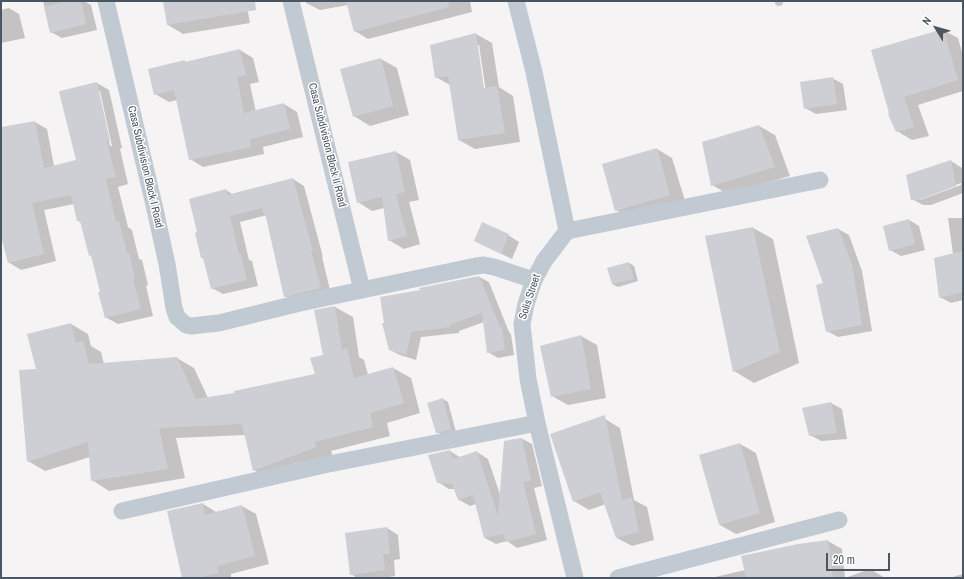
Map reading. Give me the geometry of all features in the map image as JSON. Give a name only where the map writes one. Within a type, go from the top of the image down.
[{"type":"street","name":"Casa Subdivision Block I Road","points":[[106,1],[154,205],[177,317],[186,325],[191,326],[233,320],[362,290]]},
{"type":"street","name":"Casa Subdivision Block II Road","points":[[291,1],[362,290]]},
{"type":"street","points":[[516,1],[534,72],[567,231],[820,180]]},
{"type":"street","name":"Solis Street","points":[[567,231],[544,261],[534,280],[526,304],[522,324],[528,379],[537,423],[575,578]]},
{"type":"street","points":[[362,290],[482,265],[509,271],[534,280]]},
{"type":"street","points":[[122,511],[324,465],[537,423]]},
{"type":"street","points":[[618,578],[839,520]]},
{"type":"building","points":[[67,1],[81,1],[86,24],[50,33],[44,7]]},
{"type":"building","points":[[163,1],[255,1],[256,10],[167,25]]},
{"type":"building","points":[[346,1],[448,1],[449,7],[354,32]]},
{"type":"building","points":[[943,29],[958,80],[904,97],[914,127],[896,132],[888,114],[889,113],[871,50]]},
{"type":"building","points":[[476,33],[484,88],[497,86],[505,133],[458,140],[448,76],[435,78],[430,45]]},
{"type":"building","points":[[240,49],[246,75],[237,77],[244,113],[284,103],[290,129],[250,139],[251,147],[189,160],[174,90],[154,95],[148,69]]},
{"type":"building","points":[[381,58],[393,106],[353,117],[340,69]]},
{"type":"building","points":[[833,77],[837,104],[804,109],[800,82]]},
{"type":"building","points":[[97,82],[110,141],[107,142],[116,177],[106,179],[116,222],[119,221],[127,253],[129,252],[135,278],[133,279],[141,309],[105,318],[91,255],[89,256],[80,221],[77,221],[71,195],[32,203],[44,254],[8,263],[1,236],[1,127],[35,121],[44,168],[76,160],[59,92]]},
{"type":"building","points":[[759,125],[775,167],[711,186],[702,142]]},
{"type":"building","points":[[657,148],[670,195],[615,211],[602,164]]},
{"type":"building","points":[[396,151],[405,192],[396,194],[407,236],[388,241],[382,197],[357,203],[348,162]]},
{"type":"building","points":[[951,160],[956,186],[919,200],[911,200],[906,175]]},
{"type":"building","points":[[293,178],[313,251],[311,251],[321,288],[284,297],[265,213],[263,213],[262,208],[230,216],[247,280],[211,289],[203,258],[201,258],[195,233],[197,232],[189,199],[226,189],[227,195]]},
{"type":"building","points":[[909,219],[915,244],[889,251],[883,226]]},
{"type":"building","points":[[482,222],[509,234],[501,254],[474,241]]},
{"type":"building","points":[[753,227],[780,352],[733,372],[705,236]]},
{"type":"building","points":[[838,228],[852,264],[862,325],[826,332],[816,285],[823,283],[806,236]]},
{"type":"building","points":[[963,251],[963,292],[939,298],[934,258]]},
{"type":"building","points":[[629,262],[634,279],[612,284],[607,268]]},
{"type":"building","points":[[479,276],[500,327],[502,327],[505,350],[487,353],[482,313],[449,325],[450,327],[411,332],[406,355],[389,350],[382,323],[384,323],[380,297],[420,290],[419,288]]},
{"type":"building","points":[[335,306],[342,350],[347,348],[354,378],[393,367],[404,403],[370,413],[373,427],[315,442],[316,447],[253,471],[242,424],[159,428],[168,469],[91,481],[88,442],[27,462],[19,370],[36,369],[27,334],[71,323],[76,343],[83,341],[89,364],[177,357],[196,399],[234,393],[234,391],[315,374],[310,358],[323,355],[314,310]]},
{"type":"building","points":[[581,335],[591,389],[551,397],[540,346]]},
{"type":"building","points":[[443,398],[451,430],[436,433],[427,403]]},
{"type":"building","points":[[831,402],[837,433],[809,436],[802,408]]},
{"type":"building","points":[[605,415],[622,500],[632,498],[639,532],[616,538],[600,492],[573,502],[550,434]]},
{"type":"building","points":[[522,439],[531,480],[523,482],[536,534],[506,542],[503,534],[484,538],[473,495],[458,500],[452,484],[437,483],[428,455],[450,450],[453,459],[477,451],[498,516],[504,441]]},
{"type":"building","points":[[740,443],[760,513],[719,525],[699,455]]},
{"type":"building","points":[[203,503],[205,515],[242,505],[255,556],[217,566],[219,573],[197,578],[182,578],[167,511]]},
{"type":"building","points":[[387,527],[390,554],[383,554],[385,570],[350,575],[345,533]]},
{"type":"building","points":[[828,540],[833,578],[746,578],[741,556],[798,544]]}]
